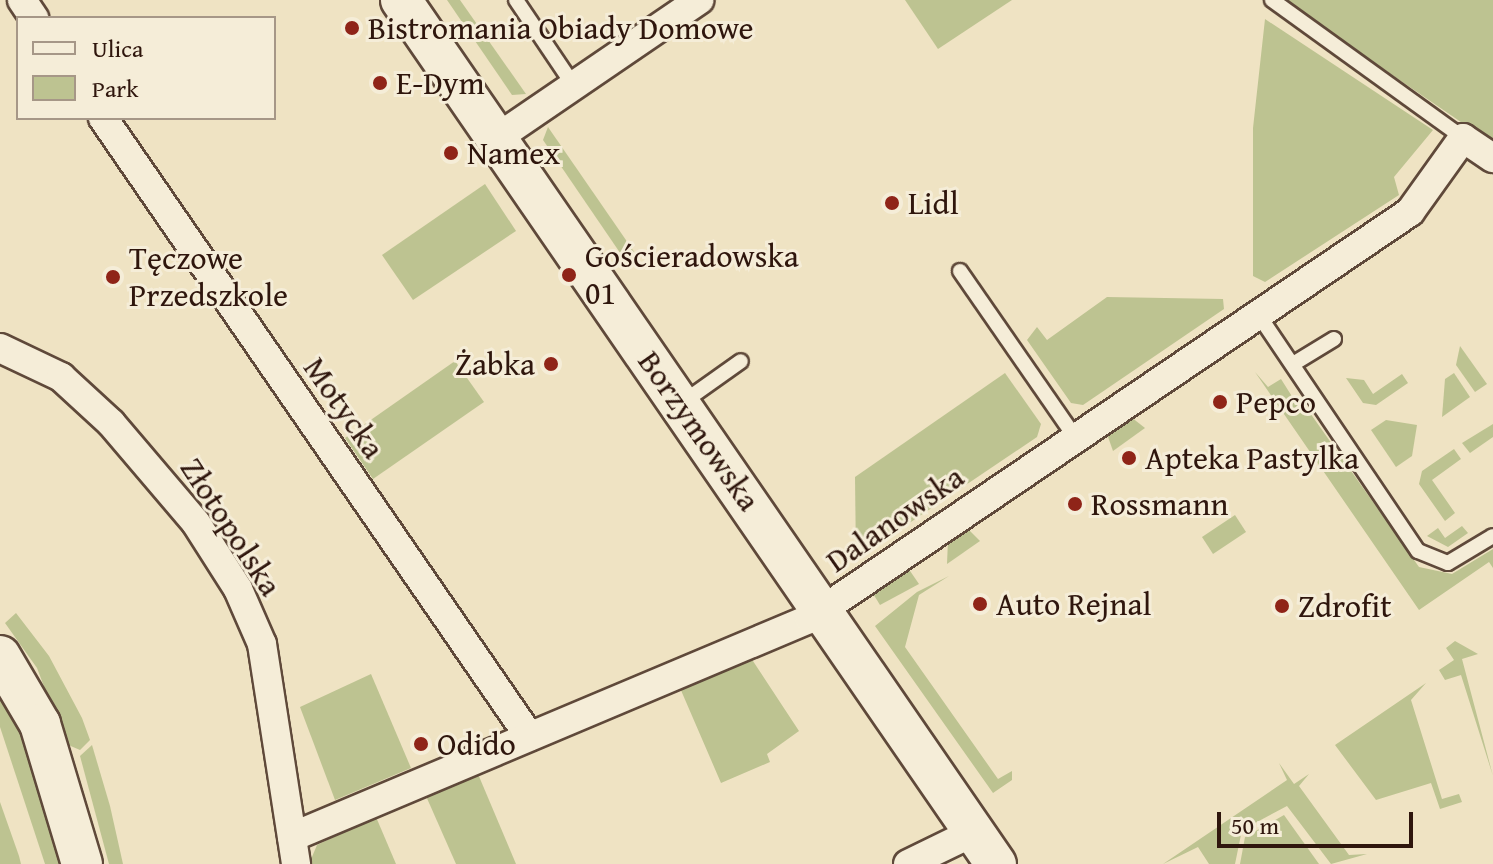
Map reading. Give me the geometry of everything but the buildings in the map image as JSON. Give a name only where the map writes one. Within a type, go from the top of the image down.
[{"type":"street","points":[[497,138],[699,0]]},
{"type":"street","name":"Borzymowska","points":[[404,1],[985,848]]},
{"type":"street","name":"Motycka","points":[[104,120],[529,736]]},
{"type":"street","points":[[1463,138],[1493,158]]},
{"type":"street","name":"Dalanowska","points":[[294,851],[529,736],[822,611],[1410,212],[1463,138]]},
{"type":"street","name":"Złotopolska","points":[[0,348],[61,377],[111,423],[196,523],[238,589],[262,644],[294,851]]},
{"type":"street","points":[[0,656],[40,724],[82,864]]},
{"type":"street","points":[[908,864],[985,848]]},
{"type":"lane","points":[[516,0],[574,86]]},
{"type":"lane","points":[[1272,0],[1463,138]]},
{"type":"lane","points":[[960,271],[1075,437]]},
{"type":"lane","points":[[1258,314],[1427,559],[1459,560],[1493,536]]},
{"type":"lane","points":[[1293,364],[1334,339]]},
{"type":"lane","points":[[681,404],[741,361]]},
{"type":"green space","points":[[447,0],[460,0],[526,94],[512,95]]},
{"type":"green space","points":[[905,0],[1012,0],[938,49]]},
{"type":"green space","points":[[1287,0],[1493,0],[1493,144],[1306,16]]},
{"type":"green space","points":[[1265,19],[1433,130],[1394,177],[1399,195],[1265,282],[1253,276],[1253,128]]},
{"type":"green space","points":[[548,127],[637,256],[627,263],[543,140]]},
{"type":"green space","points":[[485,184],[516,231],[413,300],[382,255]]},
{"type":"green space","points":[[1107,297],[1223,299],[1224,309],[1083,405],[1071,403],[1027,340],[1037,327],[1047,340]]},
{"type":"green space","points":[[1460,346],[1487,384],[1475,392],[1456,365]]},
{"type":"green space","points":[[455,361],[484,402],[373,479],[345,438]]},
{"type":"green space","points":[[1255,372],[1268,387],[1281,379],[1293,398],[1298,396],[1419,567],[1452,574],[1493,549],[1493,568],[1489,562],[1419,610]]},
{"type":"green space","points":[[1005,373],[1041,424],[1037,437],[856,559],[855,477]]},
{"type":"green space","points":[[1454,373],[1470,397],[1442,417],[1445,379]]},
{"type":"green space","points":[[1402,374],[1408,383],[1376,405],[1363,403],[1346,378],[1364,380],[1373,394]]},
{"type":"green space","points":[[1131,417],[1145,428],[1113,451],[1107,434]]},
{"type":"green space","points":[[1386,420],[1417,425],[1412,456],[1396,467],[1371,430]]},
{"type":"green space","points":[[1493,424],[1493,437],[1470,453],[1462,443]]},
{"type":"green space","points":[[1454,449],[1461,459],[1432,480],[1455,513],[1445,521],[1419,484],[1422,471]]},
{"type":"green space","points":[[1235,515],[1246,532],[1213,554],[1202,537]]},
{"type":"green space","points":[[1462,526],[1468,533],[1448,547],[1427,536],[1438,528],[1445,538]]},
{"type":"green space","points":[[966,527],[980,541],[947,564],[948,540]]},
{"type":"green space","points":[[908,568],[919,584],[880,605],[872,592]]},
{"type":"green space","points":[[949,576],[919,595],[905,647],[998,779],[1012,771],[1012,780],[993,793],[875,626],[917,592]]},
{"type":"green space","points":[[16,613],[49,656],[82,718],[90,740],[80,750],[66,744],[37,668],[5,623]]},
{"type":"green space","points":[[1455,641],[1478,654],[1462,659],[1493,776],[1461,675],[1445,680],[1439,670],[1454,660],[1446,648]]},
{"type":"green space","points":[[751,658],[799,731],[767,754],[770,762],[721,783],[680,688]]},
{"type":"green space","points":[[371,674],[411,768],[335,800],[300,707]]},
{"type":"green space","points":[[1426,683],[1411,700],[1442,799],[1459,794],[1462,802],[1440,809],[1431,783],[1376,800],[1335,745]]},
{"type":"green space","points":[[0,689],[29,740],[66,864],[45,864],[0,727]]},
{"type":"green space","points":[[92,745],[123,864],[109,864],[80,756]]},
{"type":"green space","points":[[1279,763],[1294,784],[1309,774],[1299,786],[1349,855],[1367,854],[1331,864],[1287,806],[1242,830],[1235,864],[1209,864],[1198,847],[1163,864],[1287,780]]},
{"type":"green space","points":[[478,774],[516,864],[456,864],[426,796]]},
{"type":"green space","points":[[0,802],[19,856],[21,864],[0,864]]},
{"type":"green space","points":[[1284,815],[1319,864],[1240,864],[1245,837]]},
{"type":"green space","points":[[376,817],[396,864],[309,864],[317,845]]},
{"type":"place","name":"Bistromania Obiady Domowe","points":[[352,28]]},
{"type":"place","name":"E-Dym","points":[[380,83]]},
{"type":"place","name":"Namex","points":[[451,153]]},
{"type":"place","name":"Lidl","points":[[892,203]]},
{"type":"place","name":"Gościeradowska 01","points":[[569,275]]},
{"type":"place","name":"Tęczowe Przedszkole","points":[[113,277]]},
{"type":"place","name":"Żabka","points":[[551,364]]},
{"type":"place","name":"Pepco","points":[[1220,402]]},
{"type":"place","name":"Apteka Pastylka","points":[[1129,458]]},
{"type":"place","name":"Rossmann","points":[[1075,504]]},
{"type":"place","name":"Auto Rejnal","points":[[980,604]]},
{"type":"place","name":"Zdrofit","points":[[1282,606]]},
{"type":"place","name":"Odido","points":[[421,744]]}]
